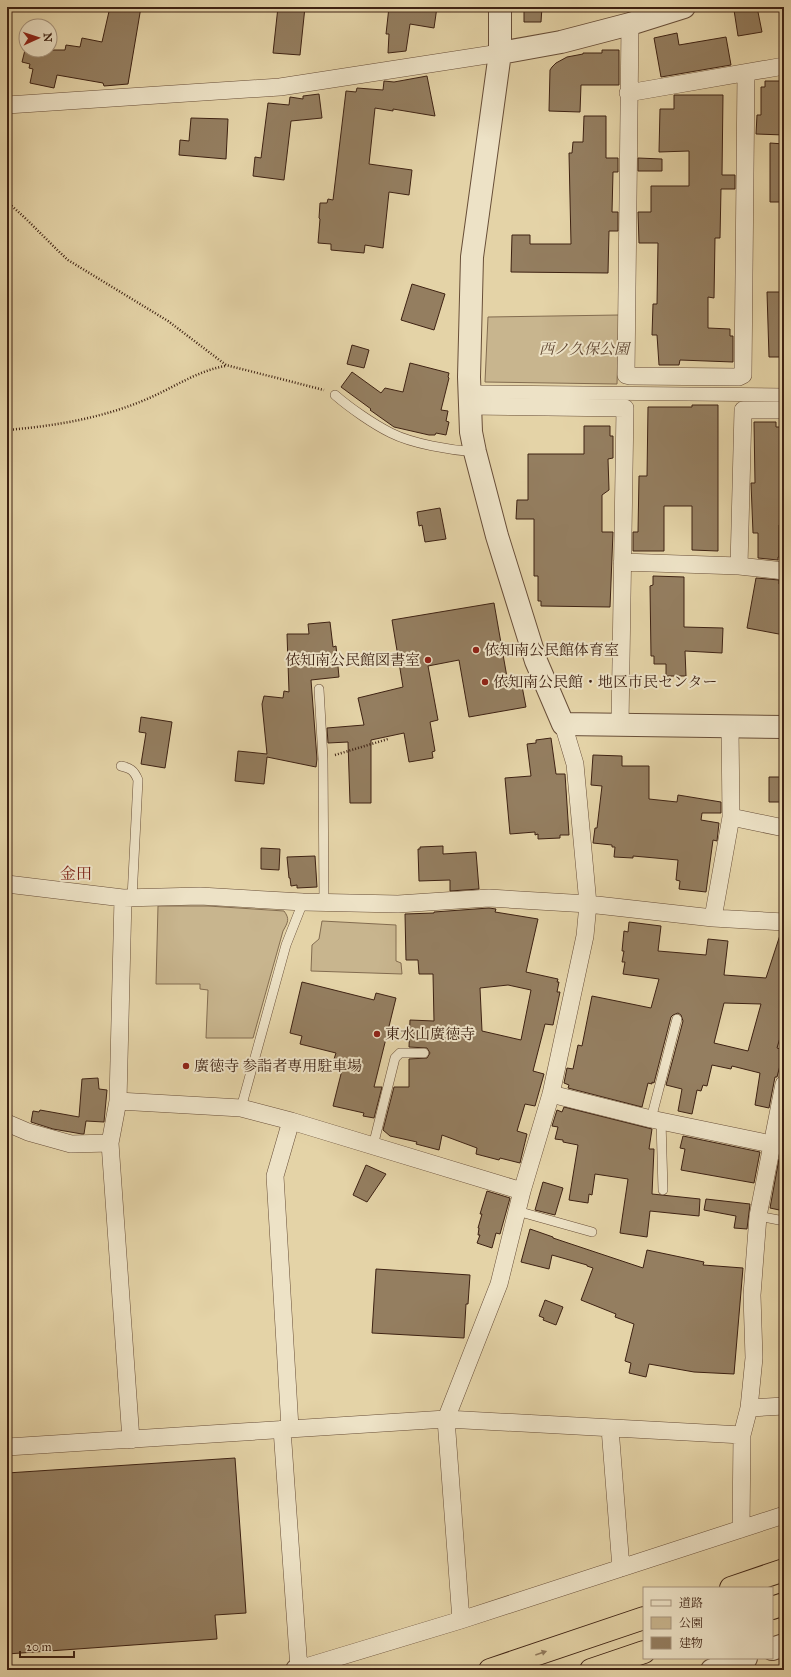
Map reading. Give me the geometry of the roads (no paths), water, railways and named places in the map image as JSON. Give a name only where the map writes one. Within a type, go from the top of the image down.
[{"type":"highway","points":[[734,1587],[784,1570]]},
{"type":"highway","points":[[773,1608],[784,1604]]},
{"type":"highway","points":[[490,1670],[643,1618]]},
{"type":"highway","points":[[591,1670],[643,1652]]},
{"type":"street","points":[[461,1620],[446,1419],[499,1284],[522,1191],[551,1094],[585,936],[588,904],[575,764],[563,724],[536,661],[497,536],[471,432],[474,399],[469,317],[472,257],[500,53],[500,7]]},
{"type":"street","points":[[7,104],[142,97],[280,87],[562,42],[630,24],[684,7]]},
{"type":"street","points":[[630,24],[628,93],[626,375],[739,377],[743,375],[746,73]]},
{"type":"street","points":[[628,93],[784,66]]},
{"type":"street","points":[[474,399],[784,395]]},
{"type":"street","points":[[474,399],[625,408],[620,725]]},
{"type":"street","points":[[739,566],[743,410],[784,410]]},
{"type":"street","points":[[622,562],[739,566],[784,571]]},
{"type":"street","points":[[563,724],[784,727]]},
{"type":"street","points":[[713,918],[731,817],[730,727]]},
{"type":"street","points":[[731,817],[784,828]]},
{"type":"street","points":[[7,884],[127,898],[200,896],[303,902],[398,904],[489,898],[588,904],[713,918],[784,922]]},
{"type":"street","points":[[127,898],[118,1102],[110,1143],[131,1440]]},
{"type":"street","points":[[741,1529],[742,1435],[749,1408],[754,1358],[752,1295],[758,1216],[771,1144],[779,1127],[784,1084]]},
{"type":"street","points":[[551,1094],[656,1120],[771,1144]]},
{"type":"street","points":[[118,1102],[241,1108],[291,1121],[522,1191]]},
{"type":"street","points":[[291,1121],[275,1176],[298,1670],[461,1620],[784,1515]]},
{"type":"street","points":[[7,1123],[28,1132],[71,1144],[110,1143]]},
{"type":"street","points":[[749,1408],[784,1406]]},
{"type":"street","points":[[7,1447],[446,1419],[742,1435]]},
{"type":"street","points":[[610,1428],[621,1568]]},
{"type":"street","points":[[773,1650],[784,1646]]},
{"type":"lane","points":[[335,395],[347,405],[386,430],[402,438],[475,452]]},
{"type":"lane","points":[[319,689],[322,759],[324,902]]},
{"type":"lane","points":[[120,766],[131,769],[135,773],[138,780],[127,898]]},
{"type":"lane","points":[[241,1108],[286,945],[303,902]]},
{"type":"lane","points":[[663,1190],[656,1120],[677,1020]]},
{"type":"lane","points":[[373,1146],[395,1058],[400,1053],[424,1053]]},
{"type":"lane","points":[[517,1211],[592,1232]]},
{"type":"lane","points":[[758,1216],[784,1221]]},
{"type":"place","name":"依知南公民館体育室","points":[[476,650]]},
{"type":"place","name":"依知南公民館図書室","points":[[428,660]]},
{"type":"place","name":"依知南公民館・地区市民センター","points":[[485,682]]},
{"type":"place","name":"東水山廣徳寺","points":[[377,1034]]},
{"type":"place","name":"廣徳寺 参詣者専用駐車場","points":[[186,1066]]},
{"type":"district","name":"金田","points":[[76,873]]},
{"type":"park label","name":"西ノ久保公園","points":[[584,349]]}]
